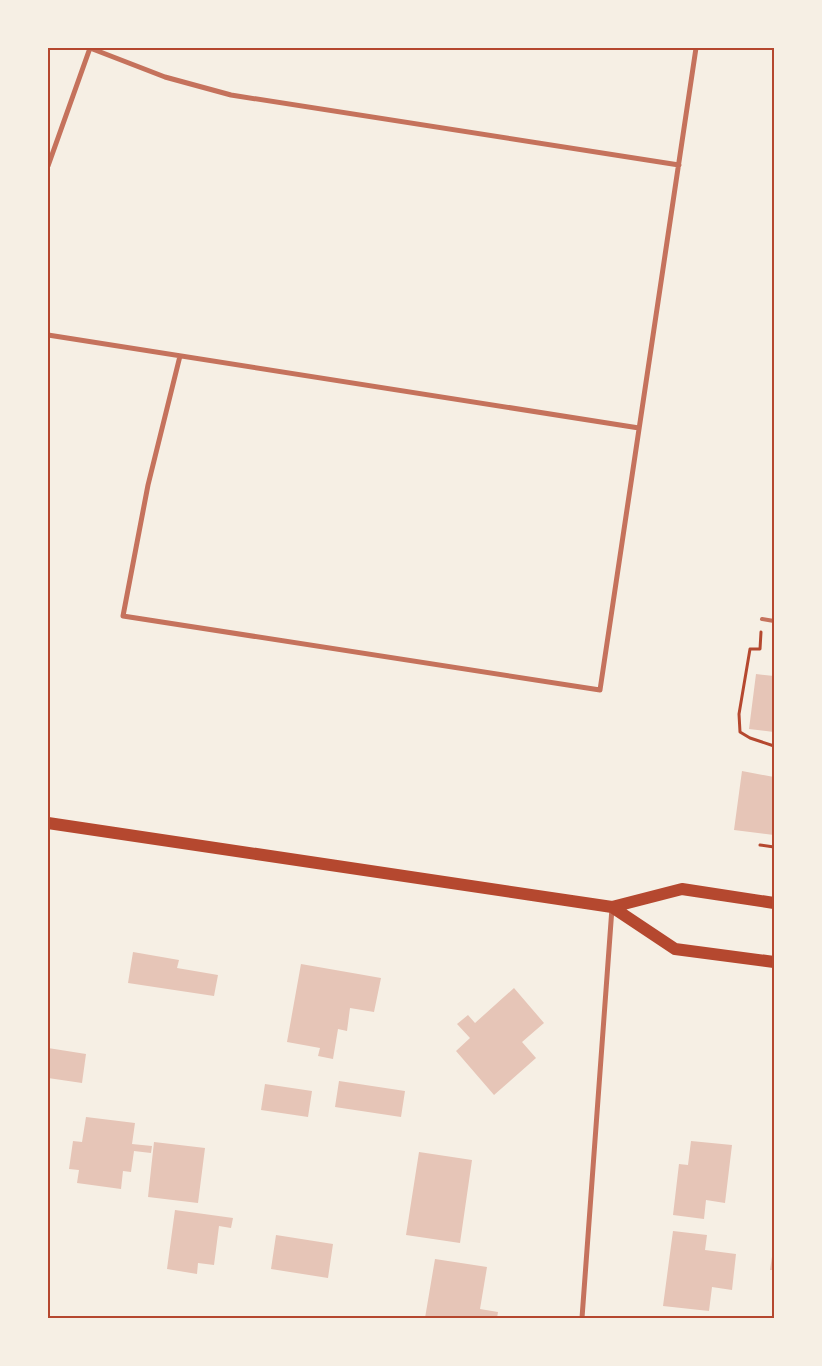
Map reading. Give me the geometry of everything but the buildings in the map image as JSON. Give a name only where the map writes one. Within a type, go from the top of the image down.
[{"type":"main road","points":[[48,823],[612,907],[682,889],[774,903]]},
{"type":"main road","points":[[612,907],[675,949],[774,962]]},
{"type":"street","points":[[48,166],[90,48],[165,77],[231,95],[679,165]]},
{"type":"street","points":[[180,356],[148,485],[123,616],[600,690],[696,48]]},
{"type":"street","points":[[48,335],[640,428]]},
{"type":"street","points":[[582,1318],[612,907]]},
{"type":"lane","points":[[762,619],[774,621]]},
{"type":"path","points":[[762,619],[760,649],[750,649],[739,714],[740,732],[750,738],[774,746]]},
{"type":"path","points":[[760,844],[774,847]]}]
